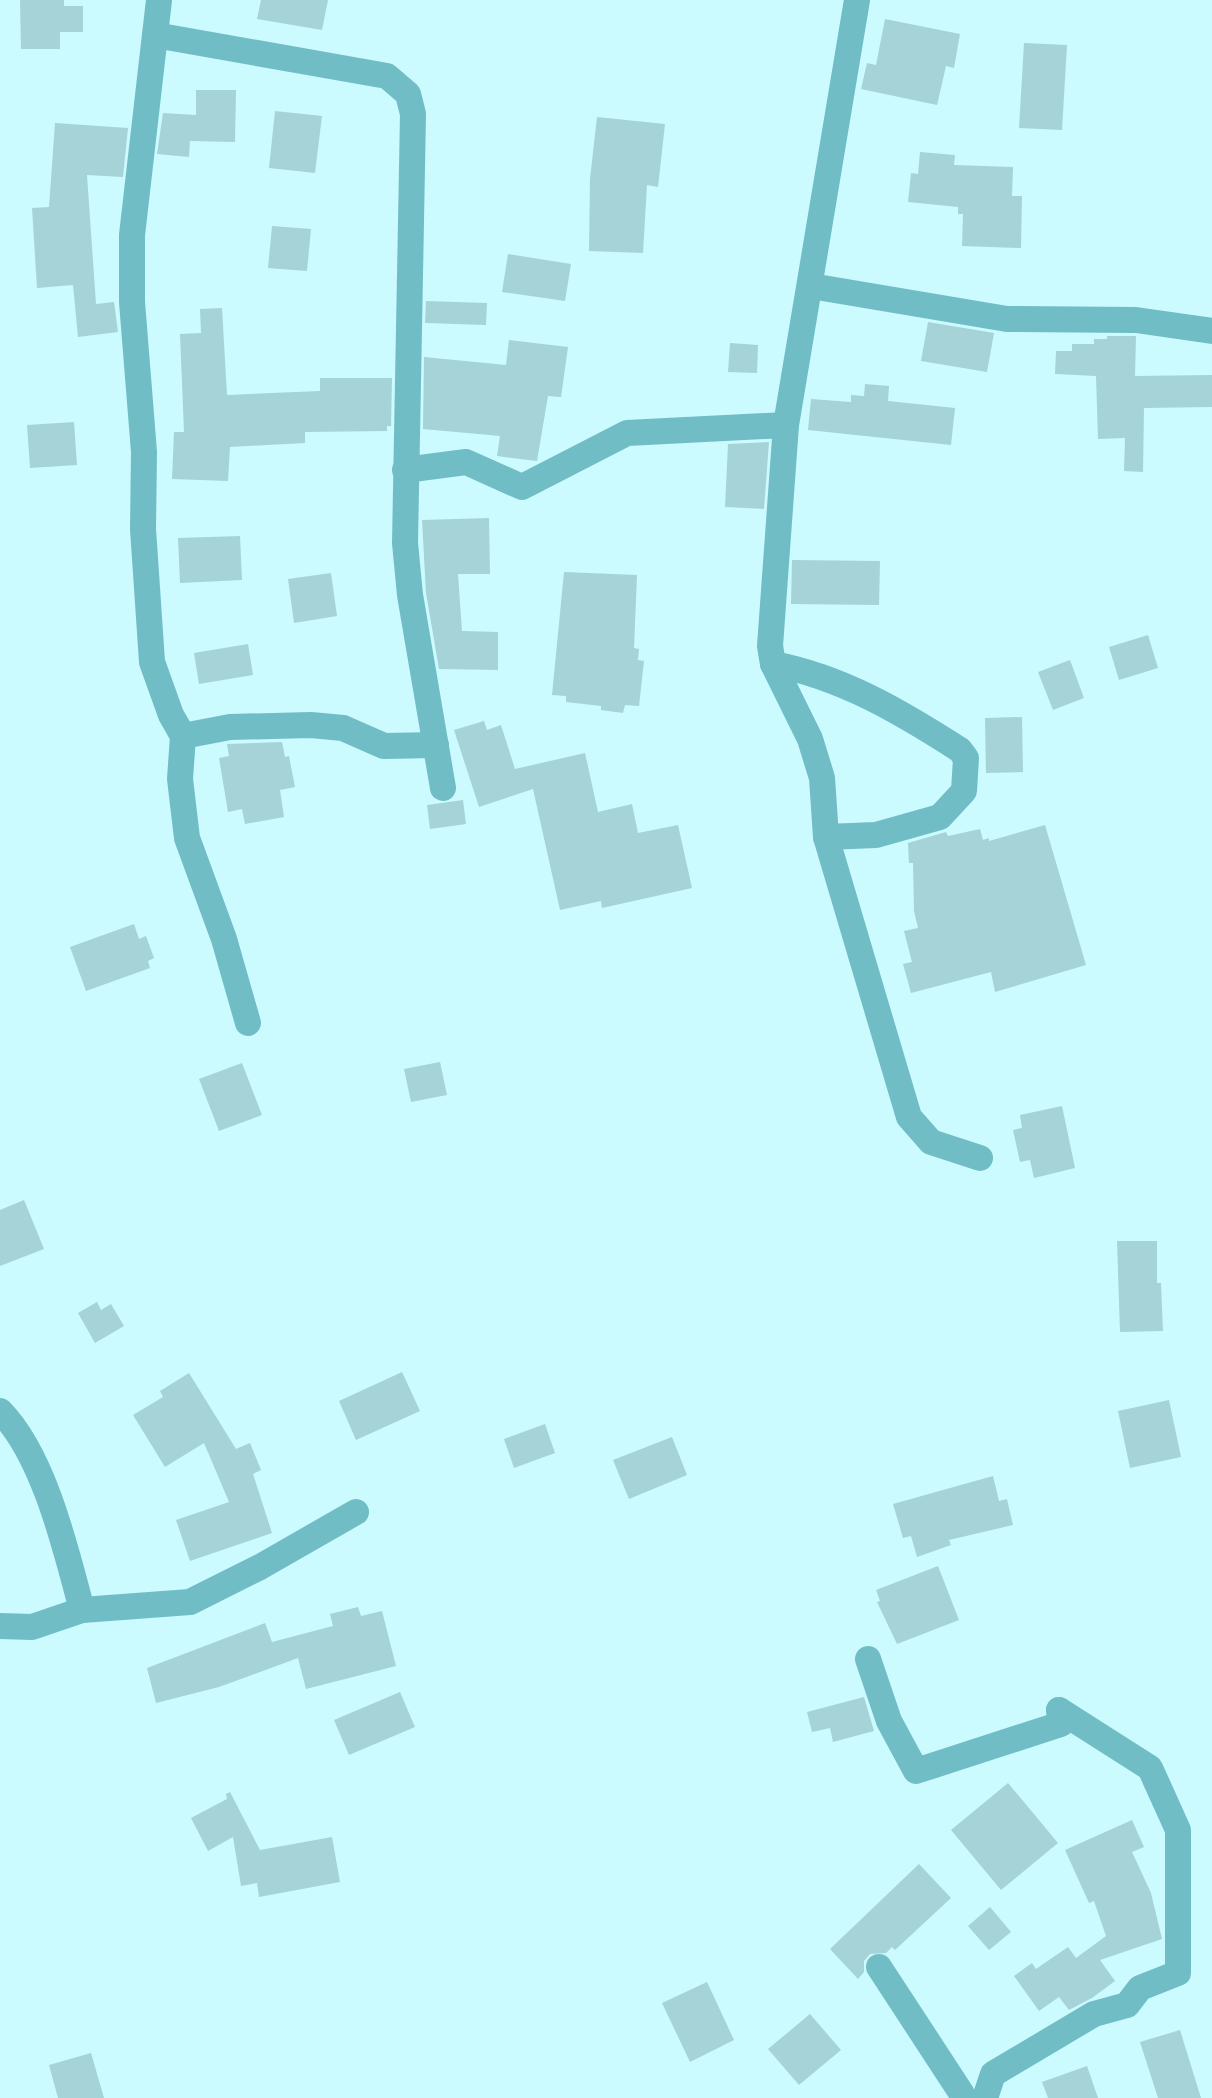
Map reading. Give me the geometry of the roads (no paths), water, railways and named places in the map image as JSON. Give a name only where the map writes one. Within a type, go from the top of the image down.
[{"type":"street","points":[[159,0],[132,235],[132,302],[144,452],[143,529],[152,662],[171,715],[183,736],[180,779],[187,838],[224,939],[248,1023]]},
{"type":"street","points":[[857,0],[835,112],[811,286],[786,425],[770,621],[773,664],[810,739],[822,778],[826,837],[909,1117],[931,1142],[980,1158]]},
{"type":"street","points":[[155,35],[387,76],[408,94],[413,114],[405,470],[410,595],[443,788]]},
{"type":"street","points":[[811,286],[1007,319],[1136,320],[1212,331]]},
{"type":"street","points":[[405,470],[466,462],[522,487],[627,433],[786,425]]},
{"type":"street","points":[[773,664],[808,671],[878,699],[960,750],[966,758],[964,791],[940,817],[876,835],[826,837]]},
{"type":"street","points":[[183,736],[230,727],[311,725],[343,728],[384,746],[436,745]]},
{"type":"street","points":[[0,1411],[22,1434],[56,1517],[82,1610]]},
{"type":"street","points":[[0,1626],[32,1627],[82,1610],[190,1602],[260,1567],[356,1512]]},
{"type":"street","points":[[868,1659],[889,1721],[916,1771],[1061,1724],[1059,1710],[1150,1768],[1178,1830],[1178,1973],[1140,1988],[1127,2005],[1094,2014],[993,2074],[964,2097],[879,1967]]}]
